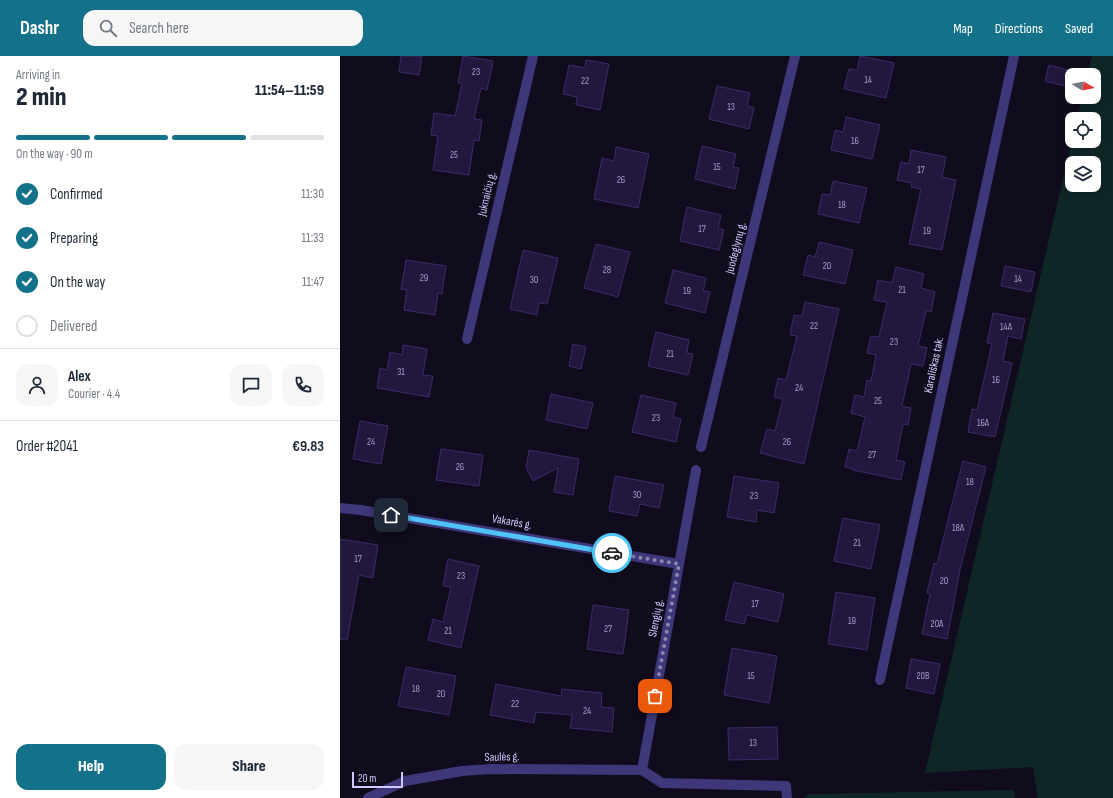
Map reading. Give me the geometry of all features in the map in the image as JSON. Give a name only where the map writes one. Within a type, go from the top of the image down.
[{"type":"street","name":"Juknaičių g.","points":[[467,339],[533,56]]},
{"type":"street","name":"Juodeglynų g.","points":[[701,447],[795,56]]},
{"type":"street","name":"Karališkas tak.","points":[[880,680],[1014,56]]},
{"type":"street","name":"Slengių g.","points":[[642,770],[696,470]]},
{"type":"street","name":"Vakarės g.","points":[[340,508],[679,564]]},
{"type":"street","name":"Saulės g.","points":[[368,798],[405,781],[462,771],[490,769],[642,770]]},
{"type":"street","points":[[642,770],[662,783],[786,786],[787,798]]},
{"type":"green space","points":[[1092,56],[1113,56],[1113,798],[1038,798],[1033,767],[925,773],[1065,170],[1065,192],[1101,192],[1101,156],[1068,156],[1070,148],[1101,148],[1101,112],[1079,112],[1080,104],[1101,104],[1101,68],[1089,68]]},
{"type":"green space","points":[[1014,790],[1015,798],[804,798],[810,794]]},
{"type":"building","points":[[401,56],[422,56],[419,75],[399,72]]},
{"type":"building","points":[[463,56],[493,61],[487,90],[481,88],[474,119],[482,120],[479,141],[474,140],[469,175],[433,170],[438,136],[431,135],[434,113],[455,116],[462,84],[458,83]]},
{"type":"building","points":[[860,56],[894,63],[886,98],[844,89],[849,69],[857,70]]},
{"type":"building","points":[[586,60],[609,64],[600,110],[576,105],[577,97],[563,94],[569,65],[585,68]]},
{"type":"building","points":[[1049,65],[1065,69],[1065,86],[1045,81]]},
{"type":"building","points":[[717,86],[750,93],[747,106],[754,108],[749,129],[709,119]]},
{"type":"building","points":[[846,117],[880,125],[872,159],[831,150],[835,130],[843,132]]},
{"type":"building","points":[[702,146],[736,154],[733,167],[739,168],[735,189],[695,179]]},
{"type":"building","points":[[616,147],[649,154],[638,208],[594,199],[602,158],[614,161]]},
{"type":"building","points":[[911,150],[946,157],[942,177],[956,180],[942,250],[909,244],[921,189],[911,187],[912,183],[897,180],[901,162],[909,164]]},
{"type":"building","points":[[833,181],[867,188],[859,223],[818,214],[822,194],[830,195]]},
{"type":"building","points":[[687,207],[721,215],[718,228],[724,230],[719,250],[680,241]]},
{"type":"building","points":[[819,242],[853,250],[845,284],[803,275],[808,255],[815,257]]},
{"type":"building","points":[[596,244],[630,252],[618,297],[584,288]]},
{"type":"building","points":[[523,250],[558,258],[547,304],[539,303],[537,315],[510,309]]},
{"type":"building","points":[[406,260],[446,266],[442,294],[438,293],[435,315],[404,310],[407,290],[401,289]]},
{"type":"building","points":[[1005,266],[1035,272],[1031,292],[1001,286]]},
{"type":"building","points":[[896,267],[924,274],[921,288],[935,292],[931,312],[926,311],[918,346],[927,348],[923,366],[911,364],[902,406],[911,408],[908,425],[903,424],[896,460],[905,462],[901,480],[845,467],[849,449],[857,451],[865,417],[851,413],[855,395],[864,397],[867,380],[871,381],[876,355],[867,353],[871,336],[879,337],[887,302],[874,300],[878,280],[892,283]]},
{"type":"building","points":[[673,270],[706,278],[703,291],[710,292],[705,313],[665,303]]},
{"type":"building","points":[[805,302],[839,309],[804,464],[760,453],[767,429],[775,431],[783,399],[774,397],[778,378],[786,380],[797,336],[790,335],[794,315],[802,316]]},
{"type":"building","points":[[993,313],[1025,319],[1021,339],[1008,336],[1003,361],[1012,363],[995,437],[968,432],[972,409],[977,410],[992,344],[987,343]]},
{"type":"building","points":[[656,332],[689,340],[687,353],[693,354],[688,375],[648,366]]},
{"type":"building","points":[[573,344],[586,347],[581,369],[569,366]]},
{"type":"building","points":[[403,345],[427,349],[423,375],[433,376],[429,397],[377,388],[380,368],[387,370],[390,352],[402,355]]},
{"type":"building","points":[[551,394],[593,403],[587,429],[546,420]]},
{"type":"building","points":[[641,395],[676,403],[673,417],[681,419],[676,442],[632,432]]},
{"type":"building","points":[[360,421],[388,426],[381,464],[353,459]]},
{"type":"building","points":[[441,449],[483,455],[479,486],[436,480]]},
{"type":"building","points":[[529,450],[579,459],[573,495],[554,492],[558,468],[533,481],[526,468]]},
{"type":"building","points":[[963,461],[986,467],[960,570],[947,639],[922,634],[930,594],[927,593],[934,563],[937,564]]},
{"type":"building","points":[[615,476],[664,485],[659,508],[640,504],[637,516],[609,511]]},
{"type":"building","points":[[734,476],[779,483],[774,513],[757,510],[756,522],[727,517]]},
{"type":"building","points":[[843,518],[880,525],[871,569],[834,561]]},
{"type":"building","points":[[340,539],[378,545],[373,578],[359,575],[347,640],[340,639]]},
{"type":"building","points":[[448,559],[479,566],[461,648],[428,640],[433,619],[443,622],[451,587],[443,586]]},
{"type":"building","points":[[734,582],[784,594],[778,622],[747,615],[744,624],[725,620]]},
{"type":"building","points":[[836,592],[875,598],[867,650],[828,644]]},
{"type":"building","points":[[593,605],[629,610],[623,654],[587,649]]},
{"type":"building","points":[[732,648],[777,656],[769,703],[724,695]]},
{"type":"building","points":[[911,659],[940,664],[934,694],[906,688]]},
{"type":"building","points":[[406,667],[456,676],[449,715],[398,706]]},
{"type":"building","points":[[496,684],[561,696],[562,689],[602,693],[601,707],[614,708],[612,732],[570,728],[572,715],[536,712],[534,723],[490,715]]},
{"type":"building","points":[[777,727],[778,759],[729,760],[728,728]]},
{"type":"way so far","points":[[612,553],[679,564],[655,696]]},
{"type":"route","points":[[391,515],[612,553]]}]
